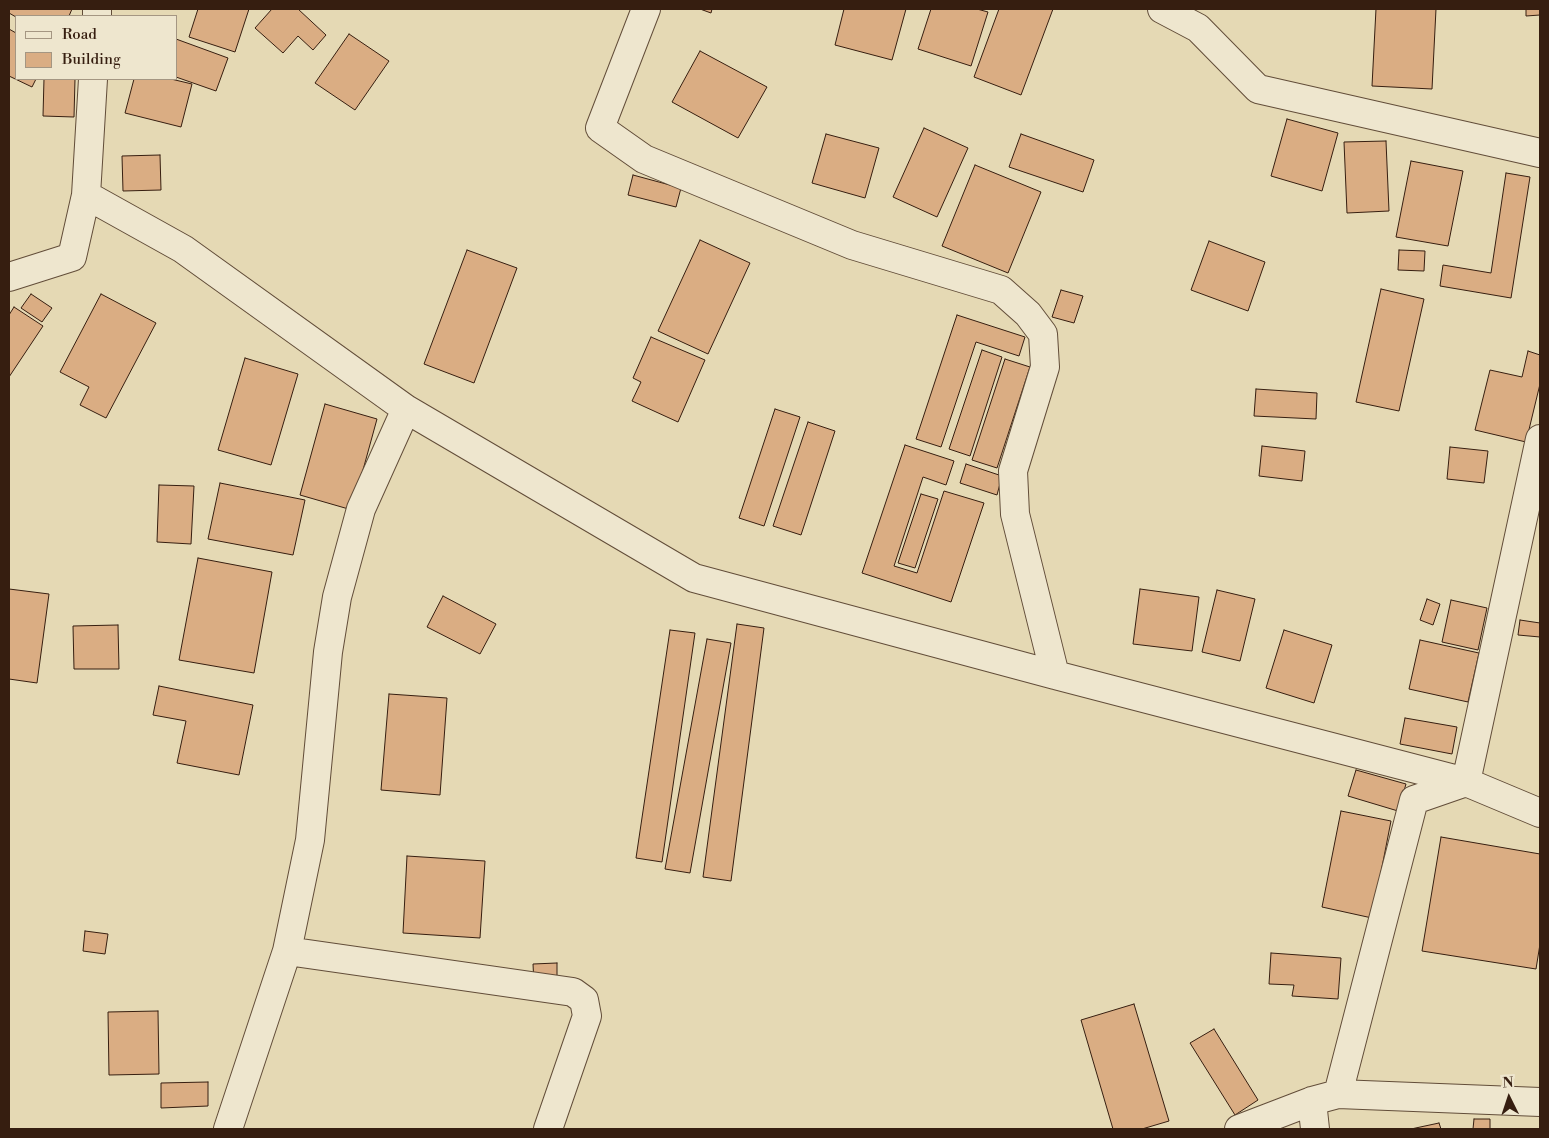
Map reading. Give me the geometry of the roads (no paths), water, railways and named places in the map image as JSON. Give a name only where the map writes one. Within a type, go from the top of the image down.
[{"type":"street","points":[[646,9],[600,128],[644,158],[852,245],[1001,290],[1028,314],[1044,334],[1045,367],[1013,471],[1015,514],[1055,675]]},
{"type":"street","points":[[1162,9],[1198,28],[1258,89],[1540,153]]},
{"type":"street","points":[[9,277],[72,256],[86,195],[93,80]]},
{"type":"street","points":[[86,195],[183,249],[406,410],[694,578],[1055,675],[1466,782],[1540,813]]},
{"type":"street","points":[[228,1129],[287,951],[310,840],[328,652],[337,597],[362,510],[406,410]]},
{"type":"street","points":[[1466,782],[1540,439]]},
{"type":"street","points":[[1315,1129],[1414,800],[1466,782]]},
{"type":"street","points":[[287,951],[573,992],[584,1000],[587,1016],[548,1129]]},
{"type":"street","points":[[1239,1129],[1325,1098],[1540,1102]]}]
